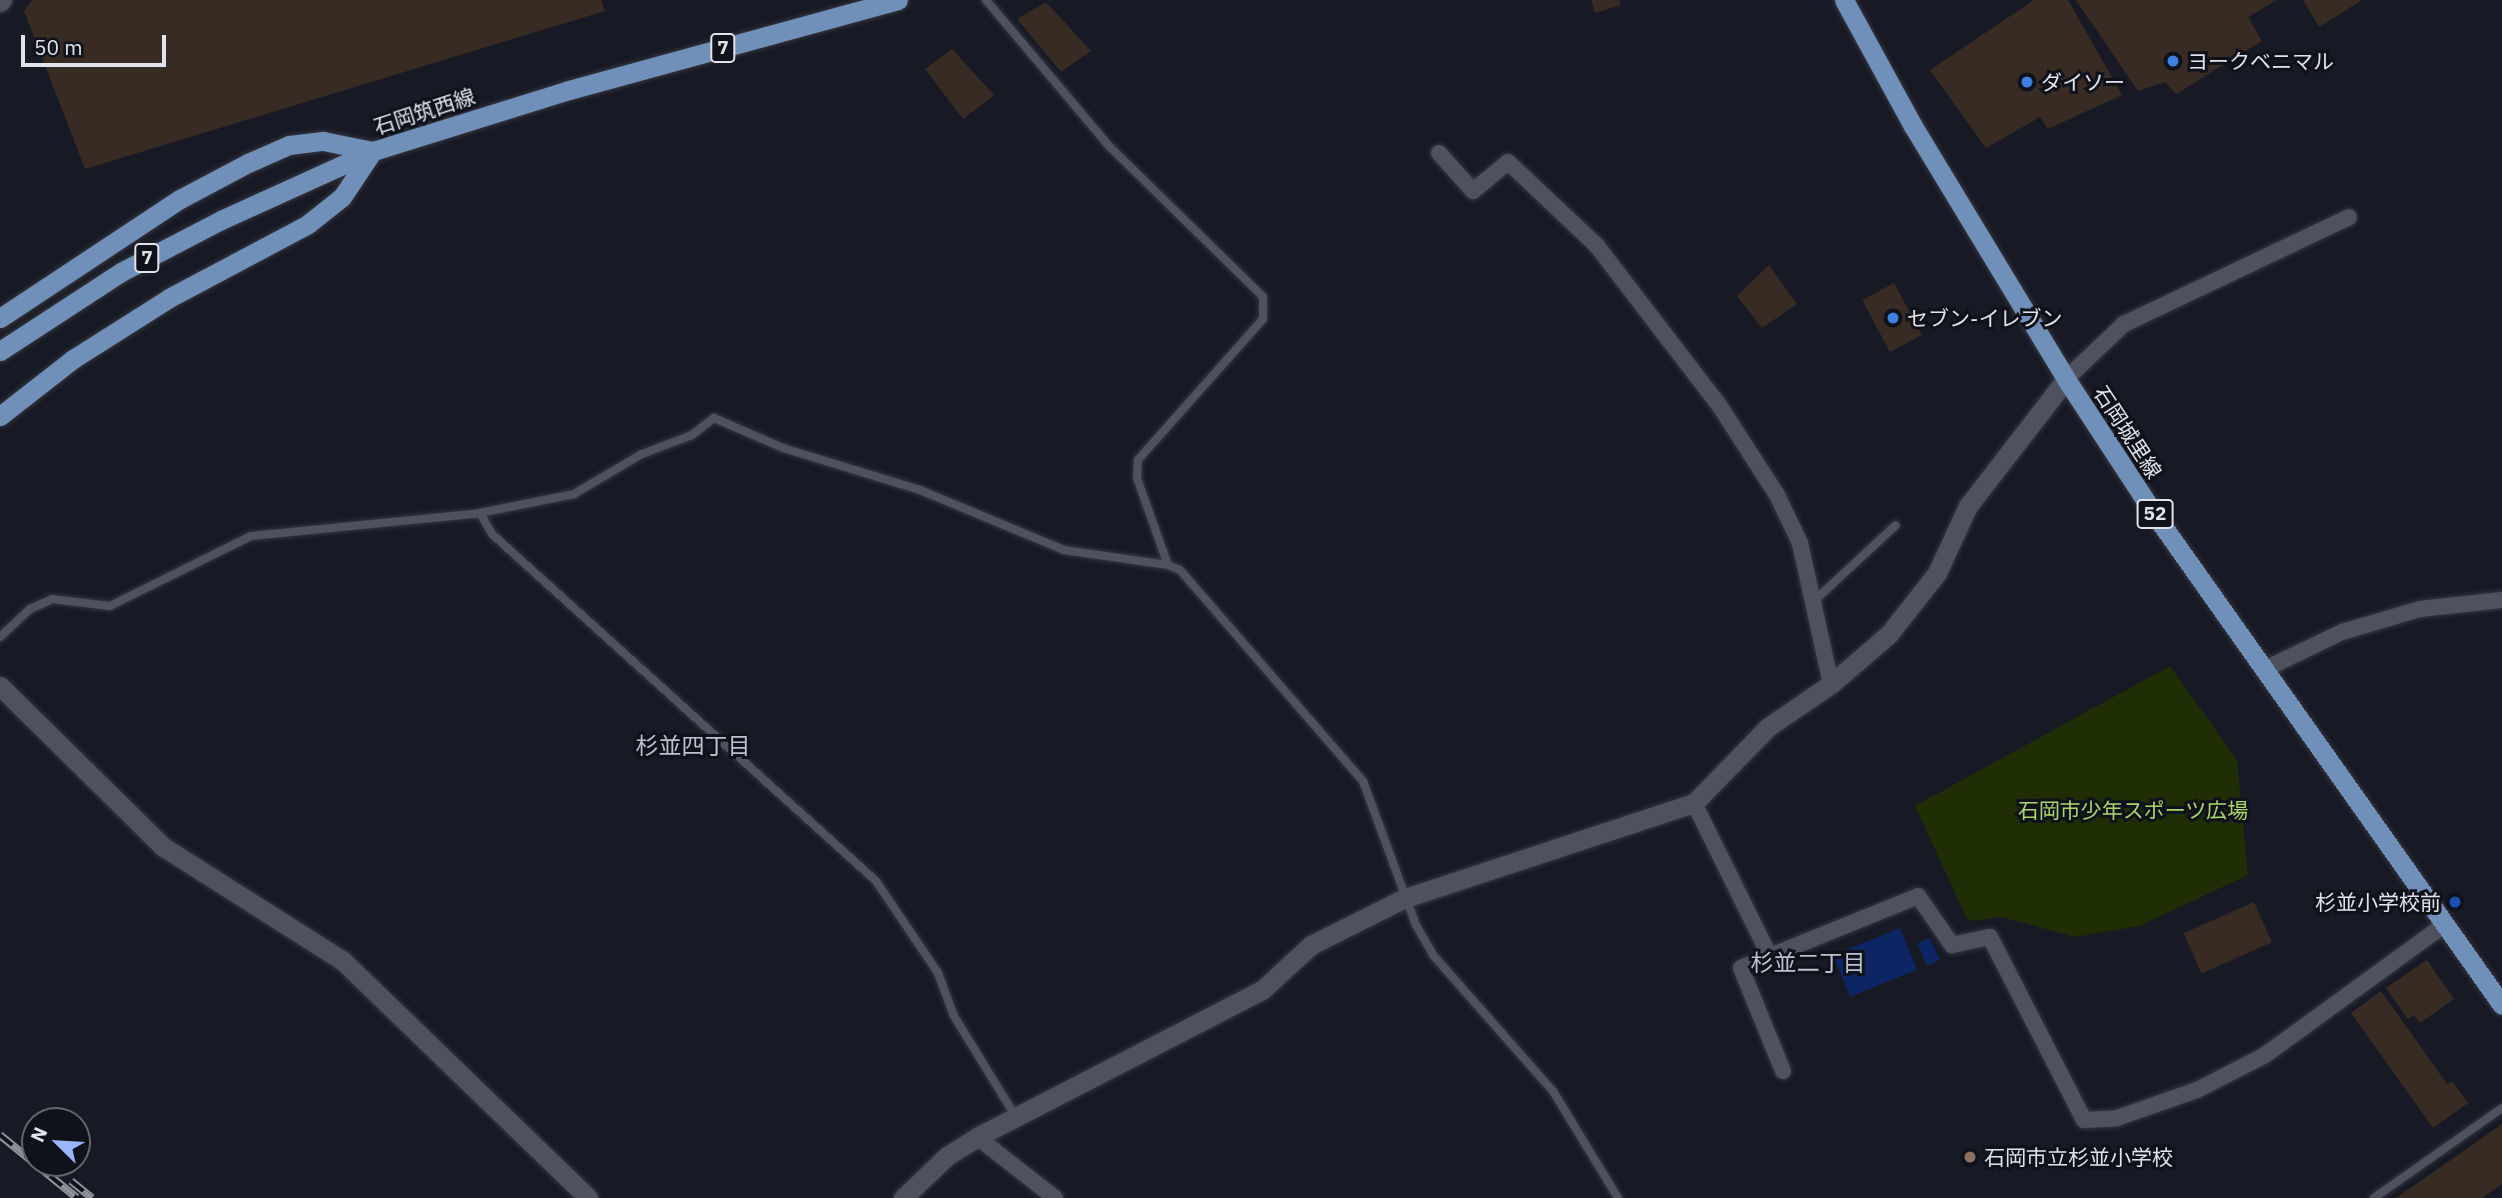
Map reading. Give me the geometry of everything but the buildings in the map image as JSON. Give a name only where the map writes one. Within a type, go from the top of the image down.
[{"type":"main road","name":"石岡筑西線","points":[[0,351],[121,272],[221,220],[373,151],[569,90],[898,0]]},
{"type":"main road","name":"石岡城里線","points":[[1844,0],[1913,126],[2066,379],[2263,670],[2502,1005]]},
{"type":"main road","points":[[0,318],[180,199],[247,163],[289,145],[312,142],[373,151],[342,197],[308,224],[169,298],[73,359],[0,416]]},
{"type":"street","points":[[1439,153],[1473,191],[1508,162],[1597,246],[1719,405],[1777,495],[1800,543],[1815,600],[1831,684]]},
{"type":"street","points":[[903,1198],[947,1156],[978,1137],[1262,989],[1311,945],[1405,898],[1694,803],[1768,727],[1831,684],[1889,634],[1937,573],[1969,506],[2066,379],[2124,324],[2349,217]]},
{"type":"street","points":[[2263,670],[2342,632],[2420,608],[2502,600]]},
{"type":"street","points":[[0,686],[162,846],[343,961],[588,1198]]},
{"type":"street","points":[[1694,803],[1769,955]]},
{"type":"street","points":[[1783,1071],[1741,968],[1918,896],[1952,945],[1990,937],[2084,1120],[2117,1118],[2197,1090],[2265,1055],[2445,924]]},
{"type":"street","points":[[978,1137],[1055,1198]]},
{"type":"lane","points":[[986,0],[1110,147],[1263,297],[1263,319],[1138,460],[1137,478],[1167,565]]},
{"type":"lane","points":[[0,637],[30,609],[52,599],[110,606],[251,536],[480,513],[575,494],[642,454],[692,435],[714,418],[783,448],[920,490],[1064,550],[1167,565],[1180,570],[1252,649],[1363,780],[1405,898],[1433,955],[1553,1091],[1618,1198]]},
{"type":"lane","points":[[480,513],[492,534],[876,881],[938,973],[954,1016],[1016,1117]]},
{"type":"lane","points":[[1815,600],[1896,525]]},
{"type":"lane","points":[[2374,1198],[2502,1108]]},
{"type":"green space","name":"石岡市少年スポーツ広場","points":[[2170,666],[2237,760],[2248,875],[2139,926],[2075,937],[2002,917],[1968,921],[1915,806]]},
{"type":"water","points":[[1900,928],[1917,970],[1850,997],[1833,955]]},
{"type":"water","points":[[1930,938],[1940,960],[1927,966],[1917,944]]},
{"type":"railway","points":[[0,1135],[77,1198]]},
{"type":"railway","points":[[71,1181],[92,1198]]},
{"type":"place","name":"ヨークベニマル","points":[[2173,61]]},
{"type":"place","name":"ダイソー","points":[[2027,82]]},
{"type":"place","name":"セブン-イレブン","points":[[1893,318]]},
{"type":"place","name":"杉並小学校前","points":[[2455,902]]},
{"type":"place","name":"石岡市立杉並小学校","points":[[1970,1157]]},
{"type":"district","name":"杉並四丁目","points":[[693,745]]},
{"type":"district","name":"杉並二丁目","points":[[1808,962]]}]
